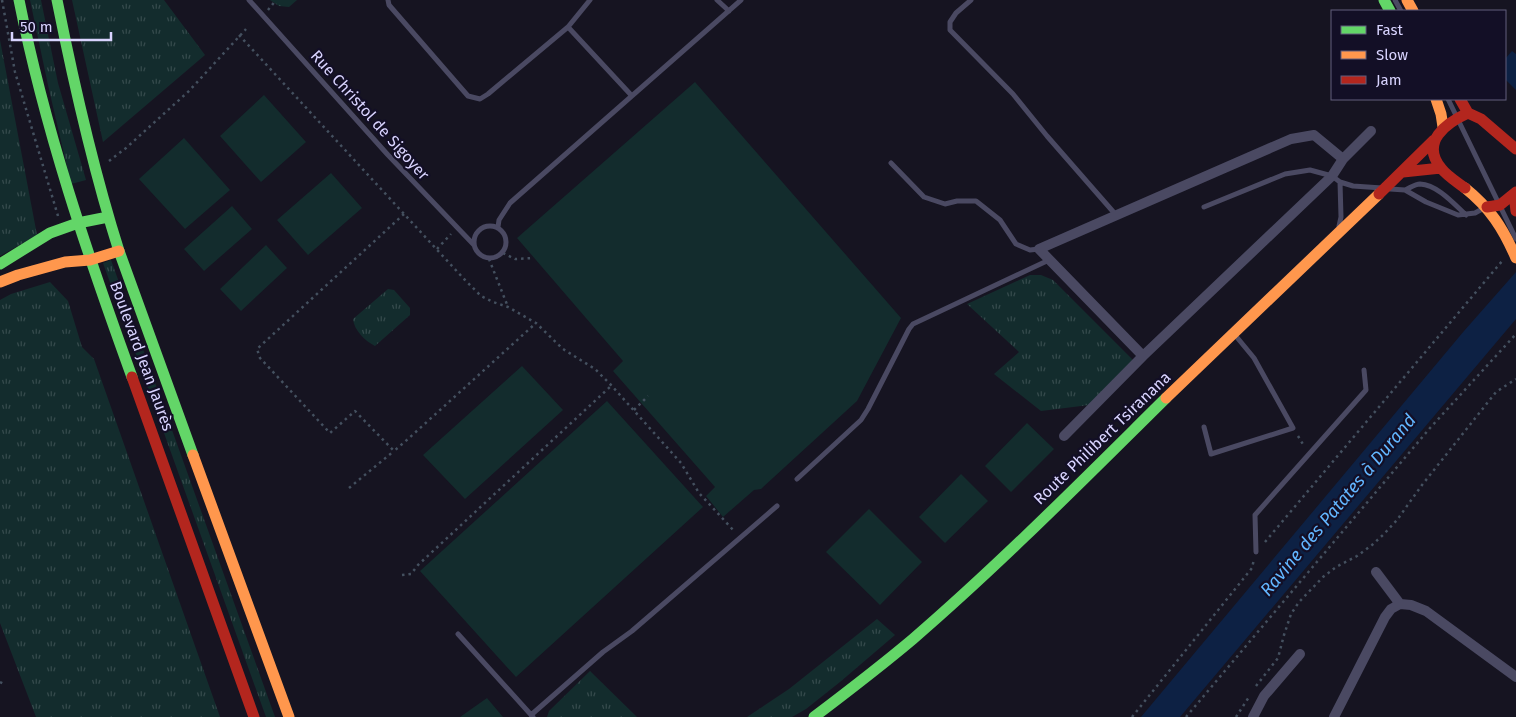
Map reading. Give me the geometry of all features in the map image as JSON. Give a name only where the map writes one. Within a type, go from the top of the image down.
[{"type":"main road","name":"Boulevard Jean Jaurès","points":[[19,0],[46,116],[90,260],[254,717]]},
{"type":"main road","name":"Boulevard Jean Jaurès","points":[[57,0],[95,173],[119,251],[289,717]]},
{"type":"main road","points":[[1436,100],[1443,127],[1463,115],[1480,119],[1516,149]]},
{"type":"main road","points":[[1460,100],[1463,115]]},
{"type":"main road","name":"Route Philibert Tsiranana","points":[[814,717],[853,689],[982,578],[1233,332],[1403,172],[1434,140],[1443,127]]},
{"type":"main road","points":[[1434,140],[1433,154],[1441,168],[1487,207],[1515,249]]},
{"type":"main road","points":[[1403,172],[1441,168]]},
{"type":"main road","points":[[1487,207],[1500,205],[1515,193]]},
{"type":"main road","points":[[1515,193],[1516,211]]},
{"type":"main road","points":[[0,264],[50,233],[78,223],[108,216]]},
{"type":"main road","points":[[0,282],[65,262],[90,260],[119,251]]},
{"type":"street","points":[[1064,436],[1143,356],[1336,179],[1343,159],[1371,131]]},
{"type":"street","points":[[1143,356],[1039,249],[1291,139],[1314,135],[1343,159]]},
{"type":"street","points":[[1376,572],[1400,604]]},
{"type":"street","points":[[1334,717],[1385,617],[1391,609],[1400,604],[1411,605],[1426,611],[1516,678]]},
{"type":"street","points":[[1253,717],[1264,696],[1300,654]]},
{"type":"lane","name":"Rue Christol de Sigoyer","points":[[249,0],[382,148],[474,245]]},
{"type":"lane","points":[[388,0],[389,5],[468,96],[480,99],[568,27],[590,0]]},
{"type":"lane","points":[[717,0],[729,11]]},
{"type":"lane","points":[[498,227],[499,220],[510,203],[741,0]]},
{"type":"lane","points":[[971,0],[956,13],[950,22],[950,30],[1013,94],[1116,215]]},
{"type":"lane","points":[[568,27],[632,96]]},
{"type":"lane","points":[[1449,100],[1463,115],[1500,205],[1515,249]]},
{"type":"lane","points":[[891,163],[924,197],[945,204],[958,201],[976,201],[1000,220],[1016,244],[1030,250],[1039,249]]},
{"type":"lane","points":[[1204,207],[1285,174],[1310,170],[1352,186],[1405,190],[1426,202],[1458,215],[1475,214],[1487,207]]},
{"type":"lane","points":[[1336,179],[1341,217],[1337,233]]},
{"type":"lane","points":[[1405,190],[1418,184],[1429,186],[1443,194],[1466,215]]},
{"type":"lane","points":[[486,227],[498,227],[506,236],[506,247],[497,257],[489,259],[482,257],[474,245],[475,238],[479,231],[486,227]]},
{"type":"lane","points":[[797,479],[861,420],[913,324],[1050,260]]},
{"type":"lane","points":[[1204,427],[1211,454],[1293,428],[1254,358],[1233,332]]},
{"type":"lane","points":[[1256,552],[1255,515],[1366,390],[1364,370]]},
{"type":"lane","points":[[458,634],[532,716],[603,652],[632,631],[777,506]]},
{"type":"path","points":[[273,3],[276,0]]},
{"type":"path","points":[[109,161],[189,91],[246,29]]},
{"type":"path","points":[[239,35],[481,296],[508,307],[536,323],[563,349],[595,370],[611,385],[681,463],[699,493],[740,538]]},
{"type":"path","points":[[394,450],[355,411],[330,433],[260,358],[257,349],[404,214]]},
{"type":"path","points":[[437,249],[456,228]]},
{"type":"path","points":[[1132,717],[1252,568],[1256,552],[1515,249]]},
{"type":"path","points":[[503,252],[515,259],[534,258]]},
{"type":"path","points":[[489,259],[508,307]]},
{"type":"path","points":[[349,488],[408,439],[536,323]]},
{"type":"path","points":[[1186,717],[1430,428],[1516,334]]},
{"type":"path","points":[[1236,717],[1261,678],[1278,658],[1289,621],[1299,602],[1323,577],[1336,567],[1357,556],[1384,534],[1397,520],[1422,485],[1496,392],[1516,379]]},
{"type":"path","points":[[402,575],[411,574],[418,565],[611,385]]},
{"type":"path","points":[[634,410],[648,396]]},
{"type":"path","points":[[1293,428],[1309,454]]},
{"type":"path","points":[[0,682],[4,684]]},
{"type":"green space","points":[[30,0],[41,0],[58,83],[86,180],[71,184],[48,85]]},
{"type":"green space","points":[[72,0],[164,0],[205,55],[103,142]]},
{"type":"green space","points":[[270,0],[297,0],[289,7],[279,6]]},
{"type":"green space","points":[[0,40],[37,235],[0,256]]},
{"type":"green space","points":[[695,82],[901,318],[857,401],[761,489],[754,490],[723,517],[706,496],[715,487],[613,371],[623,361],[517,238]]},
{"type":"green space","points":[[264,95],[306,142],[261,182],[220,136]]},
{"type":"green space","points":[[184,138],[230,190],[185,229],[139,179]]},
{"type":"green space","points":[[331,173],[362,208],[308,255],[277,220]]},
{"type":"green space","points":[[232,206],[252,229],[204,271],[184,249]]},
{"type":"green space","points":[[266,245],[287,268],[241,311],[220,289]]},
{"type":"green space","points":[[111,260],[275,717],[266,717],[103,263]]},
{"type":"green space","points":[[1030,275],[1041,275],[1053,280],[1134,361],[1089,405],[1041,411],[994,374],[1019,352],[967,304]]},
{"type":"green space","points":[[50,282],[68,301],[82,347],[94,359],[220,717],[36,717],[0,623],[0,300],[11,294]]},
{"type":"green space","points":[[388,289],[394,290],[410,308],[410,315],[375,346],[361,335],[355,327],[353,319]]},
{"type":"green space","points":[[522,366],[563,410],[465,499],[423,455]]},
{"type":"green space","points":[[607,401],[703,507],[516,677],[420,571]]},
{"type":"green space","points":[[1027,423],[1054,449],[1011,492],[985,466]]},
{"type":"green space","points":[[961,474],[988,501],[945,543],[919,517]]},
{"type":"green space","points":[[869,509],[922,562],[880,605],[826,552]]},
{"type":"green space","points":[[877,619],[895,635],[806,709],[792,717],[747,717],[789,689]]},
{"type":"green space","points":[[590,671],[637,717],[547,717],[549,711]]},
{"type":"green space","points":[[487,698],[503,717],[460,717]]},
{"type":"water","points":[[1512,51],[1516,54],[1516,90],[1506,80],[1506,58]]},
{"type":"water","name":"Ravine des Patates à Durand","points":[[1516,272],[1516,319],[1180,717],[1141,717],[1464,331]]},
{"type":"traffic: fast","points":[[19,0],[41,96],[68,191],[132,377]]},
{"type":"traffic: fast","points":[[57,0],[85,127],[119,251],[193,455]]},
{"type":"traffic: fast","points":[[1384,0],[1389,10]]},
{"type":"traffic: fast","points":[[0,264],[50,233],[78,223],[108,217]]},
{"type":"traffic: fast","points":[[814,717],[889,659],[946,610],[1041,521],[1166,398]]},
{"type":"traffic: slow","points":[[1407,0],[1412,10]]},
{"type":"traffic: slow","points":[[1436,100],[1443,127]]},
{"type":"traffic: slow","points":[[1465,188],[1482,203],[1495,219],[1516,258]]},
{"type":"traffic: slow","points":[[1166,398],[1379,194]]},
{"type":"traffic: slow","points":[[0,282],[65,262],[90,260],[119,251]]},
{"type":"traffic: slow","points":[[193,455],[289,717]]},
{"type":"traffic: jam","points":[[1461,100],[1468,113]]},
{"type":"traffic: jam","points":[[1465,188],[1449,176],[1435,159],[1433,150],[1435,142],[1438,134],[1444,128],[1468,113],[1481,119],[1516,149]]},
{"type":"traffic: jam","points":[[1379,194],[1434,140]]},
{"type":"traffic: jam","points":[[1403,172],[1441,168]]},
{"type":"traffic: jam","points":[[1487,207],[1500,205],[1516,192]]},
{"type":"traffic: jam","points":[[1514,194],[1516,211]]},
{"type":"traffic: jam","points":[[132,377],[254,717]]}]
